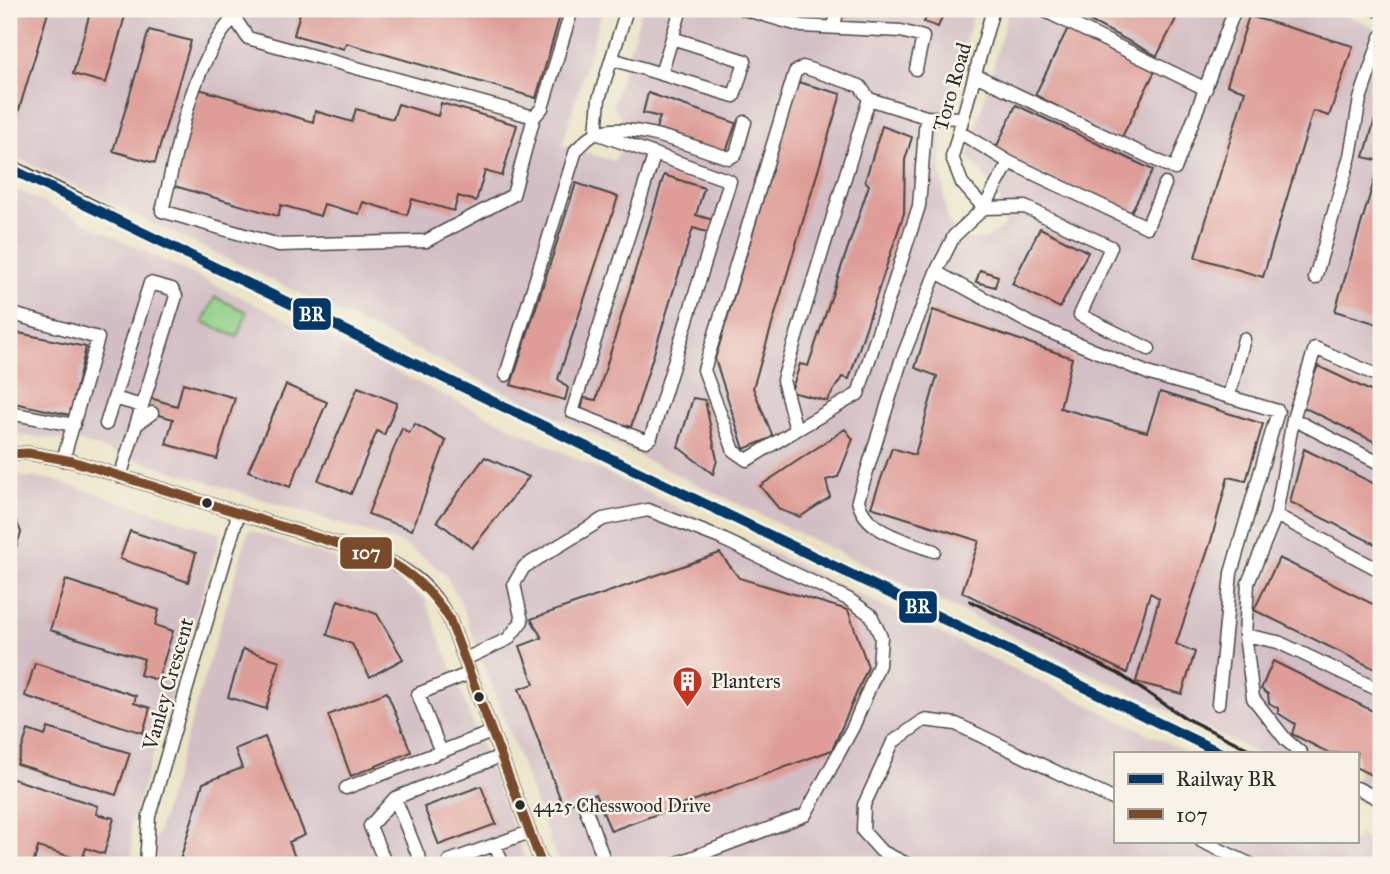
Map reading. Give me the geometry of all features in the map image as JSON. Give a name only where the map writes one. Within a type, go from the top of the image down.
[{"type":"street","points":[[534,117],[248,38],[234,17],[222,31],[198,75],[162,211],[279,245],[426,241],[513,195],[534,117],[542,108],[572,9]]},
{"type":"street","points":[[596,133],[599,99],[627,9]]},
{"type":"street","points":[[661,74],[681,9]]},
{"type":"street","points":[[743,9],[802,26],[834,25],[901,30],[923,37],[916,69]]},
{"type":"street","points":[[834,25],[838,9]]},
{"type":"street","name":"Toro Road","points":[[984,208],[962,183],[952,157],[993,9]]},
{"type":"street","points":[[1041,9],[1206,89]]},
{"type":"street","points":[[975,75],[1175,169],[1235,9]]},
{"type":"street","points":[[1375,9],[1381,12]]},
{"type":"street","points":[[1315,278],[1350,156],[1360,99],[1381,37]]},
{"type":"street","points":[[612,59],[734,96],[745,61],[672,38]]},
{"type":"street","points":[[926,117],[919,206],[858,394],[747,460],[734,452],[704,370],[795,72],[803,67],[860,86],[869,99],[926,117],[963,118]]},
{"type":"street","points":[[796,430],[783,380],[869,99]]},
{"type":"street","points":[[506,375],[576,150],[596,133],[621,130],[666,138],[729,158],[736,154],[745,122]]},
{"type":"street","points":[[959,132],[1009,162],[1147,226],[1165,184]]},
{"type":"street","points":[[596,133],[730,181],[651,437],[646,441],[572,412],[654,156]]},
{"type":"street","points":[[934,551],[869,522],[861,513],[858,500],[901,361],[936,272],[954,236],[984,208],[1009,162]]},
{"type":"street","points":[[984,208],[1025,208],[1111,247],[1080,315],[1149,349]]},
{"type":"street","points":[[936,272],[983,300],[1069,340],[1150,373],[1278,411],[1231,573],[1218,704]]},
{"type":"street","points":[[106,424],[148,287],[154,283],[172,289],[176,296],[148,385],[147,409],[136,425],[120,477]]},
{"type":"street","points":[[9,313],[98,338],[64,460]]},
{"type":"street","points":[[1229,396],[1244,339]]},
{"type":"street","points":[[1300,752],[1286,740],[1253,698],[1245,635],[1248,583],[1276,515],[1293,419],[1315,348],[1381,377]]},
{"type":"street","points":[[148,385],[155,400]]},
{"type":"street","points":[[114,398],[147,409]]},
{"type":"street","points":[[9,413],[74,425]]},
{"type":"street","points":[[1293,419],[1381,464]]},
{"type":"street","points":[[9,454],[28,453],[64,460],[383,558],[414,574],[433,592],[449,618],[542,865]]},
{"type":"street","points":[[465,659],[509,639],[522,621],[514,584],[524,567],[603,519],[648,510],[732,543],[848,598],[871,615],[881,637],[879,665],[853,727],[805,815],[672,865]]},
{"type":"street","name":"Vanley Crescent","points":[[146,865],[149,817],[238,515]]},
{"type":"street","points":[[1276,515],[1381,571]]},
{"type":"street","points":[[1245,635],[1278,642],[1381,691]]},
{"type":"street","points":[[441,752],[418,694],[470,673]]},
{"type":"street","points":[[909,865],[881,851],[863,831],[864,805],[893,741],[924,720],[956,724],[1114,800]]},
{"type":"street","points":[[346,788],[492,732]]},
{"type":"street","points":[[386,865],[370,826],[396,798],[501,756]]},
{"type":"street","points":[[1358,788],[1381,800]]},
{"type":"street","points":[[396,798],[421,865]]},
{"type":"street","points":[[585,807],[606,865]]},
{"type":"street","points":[[449,862],[530,832]]},
{"type":"street","points":[[1202,842],[1252,865]]},
{"type":"street","points":[[495,845],[503,865]]},
{"type":"shaded area","points":[[9,9],[603,9],[562,145],[614,161],[630,132],[613,104],[642,9],[975,9],[941,119],[942,176],[947,220],[964,239],[986,240],[1005,224],[998,193],[968,157],[1009,9],[1334,9],[1381,31],[1381,813],[1358,802],[1358,752],[1254,752],[9,154]]},
{"type":"shaded area","points":[[9,186],[1187,752],[1114,752],[1114,842],[1358,842],[1358,834],[1381,846],[1381,865],[559,865],[460,601],[444,572],[404,544],[77,441],[9,434]]},
{"type":"shaded area","points":[[9,475],[49,479],[221,533],[131,826],[132,865],[9,865]]},
{"type":"shaded area","points":[[249,530],[395,579],[425,599],[527,865],[157,865],[154,844]]},
{"type":"green space","points":[[215,297],[247,312],[237,337],[203,322]]},
{"type":"building","points":[[9,9],[49,9],[13,130],[9,129]]},
{"type":"building","points":[[91,9],[127,9],[106,83],[73,74]]},
{"type":"building","points":[[301,9],[562,9],[536,98],[346,43],[344,49],[294,35]]},
{"type":"building","points":[[930,9],[945,9],[938,27],[924,22]]},
{"type":"building","points":[[1067,9],[1181,9],[1157,56]]},
{"type":"building","points":[[1249,16],[1353,46],[1329,116],[1313,111],[1263,277],[1195,257],[1245,91],[1227,85]]},
{"type":"building","points":[[1068,28],[1155,71],[1121,139],[1035,95]]},
{"type":"building","points":[[149,30],[191,41],[155,163],[113,151]]},
{"type":"building","points":[[798,82],[841,94],[753,388],[773,437],[744,449],[715,359]]},
{"type":"building","points":[[199,89],[313,122],[315,111],[352,122],[356,109],[393,119],[398,104],[438,116],[441,103],[517,125],[502,176],[485,171],[476,201],[458,196],[454,211],[412,199],[407,215],[363,202],[359,214],[324,204],[320,216],[281,205],[278,216],[171,185]]},
{"type":"building","points":[[648,93],[736,123],[725,155],[655,131],[660,117],[643,113]]},
{"type":"building","points":[[1381,98],[1381,325],[1335,311],[1380,161],[1364,157]]},
{"type":"building","points":[[1016,105],[1153,170],[1129,216],[995,150]]},
{"type":"building","points":[[882,126],[912,137],[905,160],[904,213],[849,379],[842,377],[827,401],[791,392],[800,364],[808,366],[869,185],[865,181]]},
{"type":"building","points":[[664,175],[704,188],[696,215],[713,220],[710,233],[693,228],[631,427],[581,410],[584,398],[596,400]]},
{"type":"building","points":[[576,183],[618,197],[558,379],[568,388],[565,400],[511,385]]},
{"type":"building","points":[[1040,228],[1088,252],[1060,308],[1012,284]]},
{"type":"building","points":[[980,270],[998,276],[995,287],[976,282]]},
{"type":"building","points":[[933,310],[1072,358],[1060,408],[1147,432],[1160,392],[1263,424],[1246,481],[1228,477],[1211,541],[1176,644],[1195,652],[1182,694],[1136,682],[1159,598],[1150,593],[1127,673],[962,592],[979,541],[871,507],[892,448],[915,455],[937,376],[915,368]]},
{"type":"building","points":[[9,331],[86,347],[70,415],[9,402]]},
{"type":"building","points":[[1318,366],[1381,396],[1381,445],[1299,405]]},
{"type":"building","points":[[183,383],[235,398],[217,459],[166,444],[173,419],[146,411],[150,398],[177,406]]},
{"type":"building","points":[[286,385],[327,402],[290,487],[248,471]]},
{"type":"building","points":[[358,387],[397,403],[384,435],[377,431],[351,494],[318,480]]},
{"type":"building","points":[[693,398],[705,400],[717,460],[713,474],[678,447]]},
{"type":"building","points":[[415,424],[446,441],[412,530],[368,514],[402,428],[409,433]]},
{"type":"building","points":[[845,429],[853,439],[838,477],[826,480],[830,497],[800,517],[780,510],[760,486]]},
{"type":"building","points":[[1304,449],[1381,487],[1381,547],[1290,502]]},
{"type":"building","points":[[485,457],[529,477],[472,548],[437,521]]},
{"type":"building","points":[[9,504],[21,532],[15,551],[9,553]]},
{"type":"building","points":[[130,531],[196,553],[188,582],[120,559]]},
{"type":"building","name":"Planters","points":[[720,553],[739,578],[848,610],[868,667],[832,750],[611,831],[595,794],[563,806],[519,689],[534,684],[520,646],[542,638],[531,619]]},
{"type":"building","points":[[1279,558],[1381,608],[1381,672],[1254,610]]},
{"type":"building","points":[[66,580],[159,610],[155,625],[173,631],[158,680],[140,675],[144,659],[50,630]]},
{"type":"building","points":[[338,600],[377,614],[403,659],[370,677],[352,644],[327,635]]},
{"type":"building","points":[[243,649],[280,661],[266,709],[228,697]]},
{"type":"building","points":[[1273,661],[1381,715],[1381,780],[1358,768],[1358,752],[1327,752],[1292,734],[1295,724],[1278,713],[1278,708],[1269,703],[1268,694],[1261,689]]},
{"type":"building","points":[[35,663],[136,696],[134,703],[150,708],[143,733],[25,696]]},
{"type":"building","points":[[387,692],[411,752],[351,776],[328,715]]},
{"type":"building","points":[[48,728],[130,753],[116,795],[17,764],[28,730],[45,736]]},
{"type":"building","points":[[265,737],[305,835],[289,842],[298,865],[185,865],[181,857],[203,783],[242,768],[235,749]]},
{"type":"building","points":[[10,778],[98,806],[96,814],[114,818],[104,854],[86,848],[82,860],[38,847],[33,865],[9,865]]},
{"type":"building","points":[[481,786],[496,824],[439,845],[424,807]]},
{"type":"building","points":[[495,857],[498,865],[473,865]]},
{"type":"tunnel","points":[[152,413],[155,399]]},
{"type":"railway","points":[[9,159],[97,202],[190,255]]},
{"type":"railway","points":[[970,601],[1119,674],[1187,719],[1255,752]]},
{"type":"rail line","name":"BR","points":[[9,168],[1219,752]]},
{"type":"transit line","name":"107","points":[[9,454],[28,453],[72,461],[383,558],[412,576],[449,618],[542,865]]},
{"type":"place","name":"Planters","points":[[688,708]]},
{"type":"place","name":"4425 Chesswood Drive","points":[[520,805]]}]
